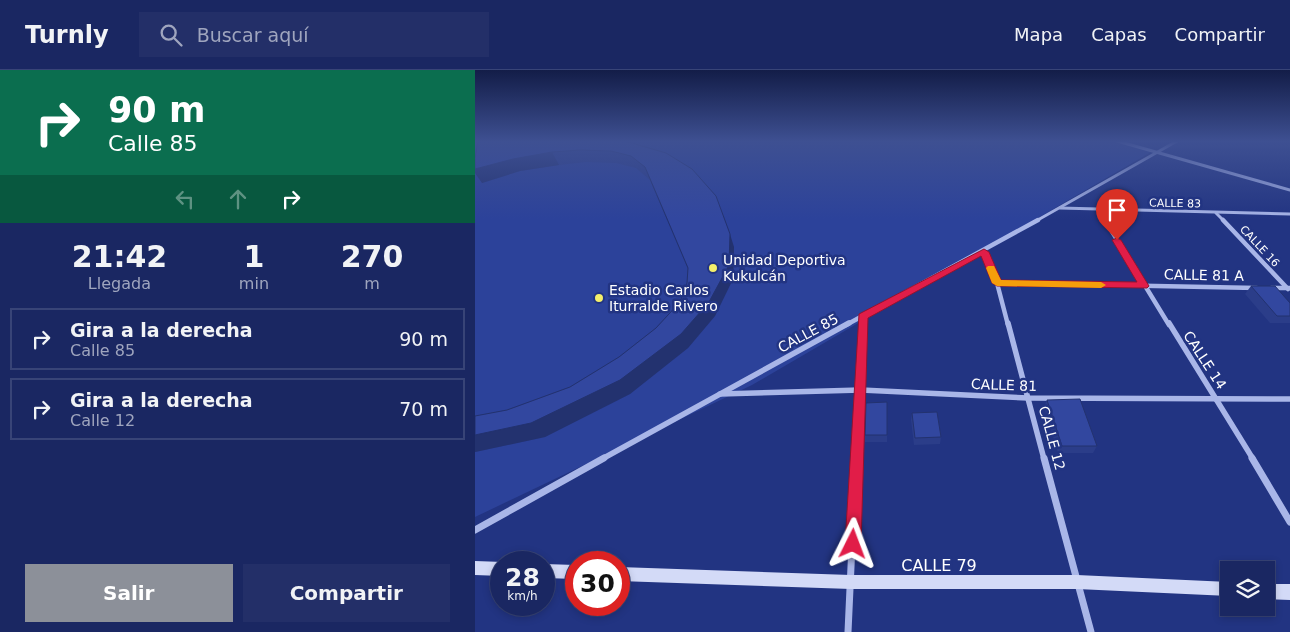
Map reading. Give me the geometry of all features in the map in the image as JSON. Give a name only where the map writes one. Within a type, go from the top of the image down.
[{"type":"main road","points":[[475,568],[490,569]]},
{"type":"main road","name":"CALLE 79","points":[[630,574],[851,582],[1077,582],[1220,589]]},
{"type":"main road","points":[[1275,591],[1290,592]]},
{"type":"street","name":"CALLE 85","points":[[475,530],[717,394],[984,252],[1131,167]]},
{"type":"street","points":[[1211,167],[1290,190]]},
{"type":"street","name":"CALLE 83","points":[[1060,208],[1290,214]]},
{"type":"street","name":"CALLE 14","points":[[1099,210],[1144,286],[1217,399],[1290,522]]},
{"type":"street","name":"CALLE 16","points":[[1216,213],[1289,289]]},
{"type":"street","name":"CALLE 12","points":[[984,252],[997,283],[1091,632]]},
{"type":"street","name":"CALLE 81 A","points":[[997,283],[1289,289]]},
{"type":"street","points":[[849,632],[863,316]]},
{"type":"street","name":"CALLE 81","points":[[717,394],[861,390],[1028,398],[1290,399]]},
{"type":"shaded area","name":"Unidad Deportiva Kukulcán","points":[[475,167],[1125,167],[752,385],[475,517]]},
{"type":"building","points":[[645,167],[689,167],[716,196],[730,234],[729,265],[709,302],[681,334],[620,380],[531,423],[475,435],[475,416],[507,410],[570,387],[619,357],[656,328],[680,302],[687,283],[688,268]]},
{"type":"building","points":[[1251,286],[1275,286],[1290,303],[1290,316],[1277,316]]},
{"type":"building","points":[[1080,399],[1097,446],[1062,446],[1047,400]]},
{"type":"building","points":[[887,402],[887,435],[865,435],[866,403]]},
{"type":"building","points":[[937,412],[941,437],[915,438],[912,413]]},
{"type":"slow traffic","points":[[991,268],[997,283],[1101,285]]},
{"type":"place","name":"Unidad Deportiva Kukulcán","points":[[713,268]]},
{"type":"place","name":"Estadio Carlos Iturralde Rivero","points":[[599,298]]},
{"type":"route","points":[[853,544],[863,316],[984,252],[997,283],[1144,286],[1117,240]]}]
